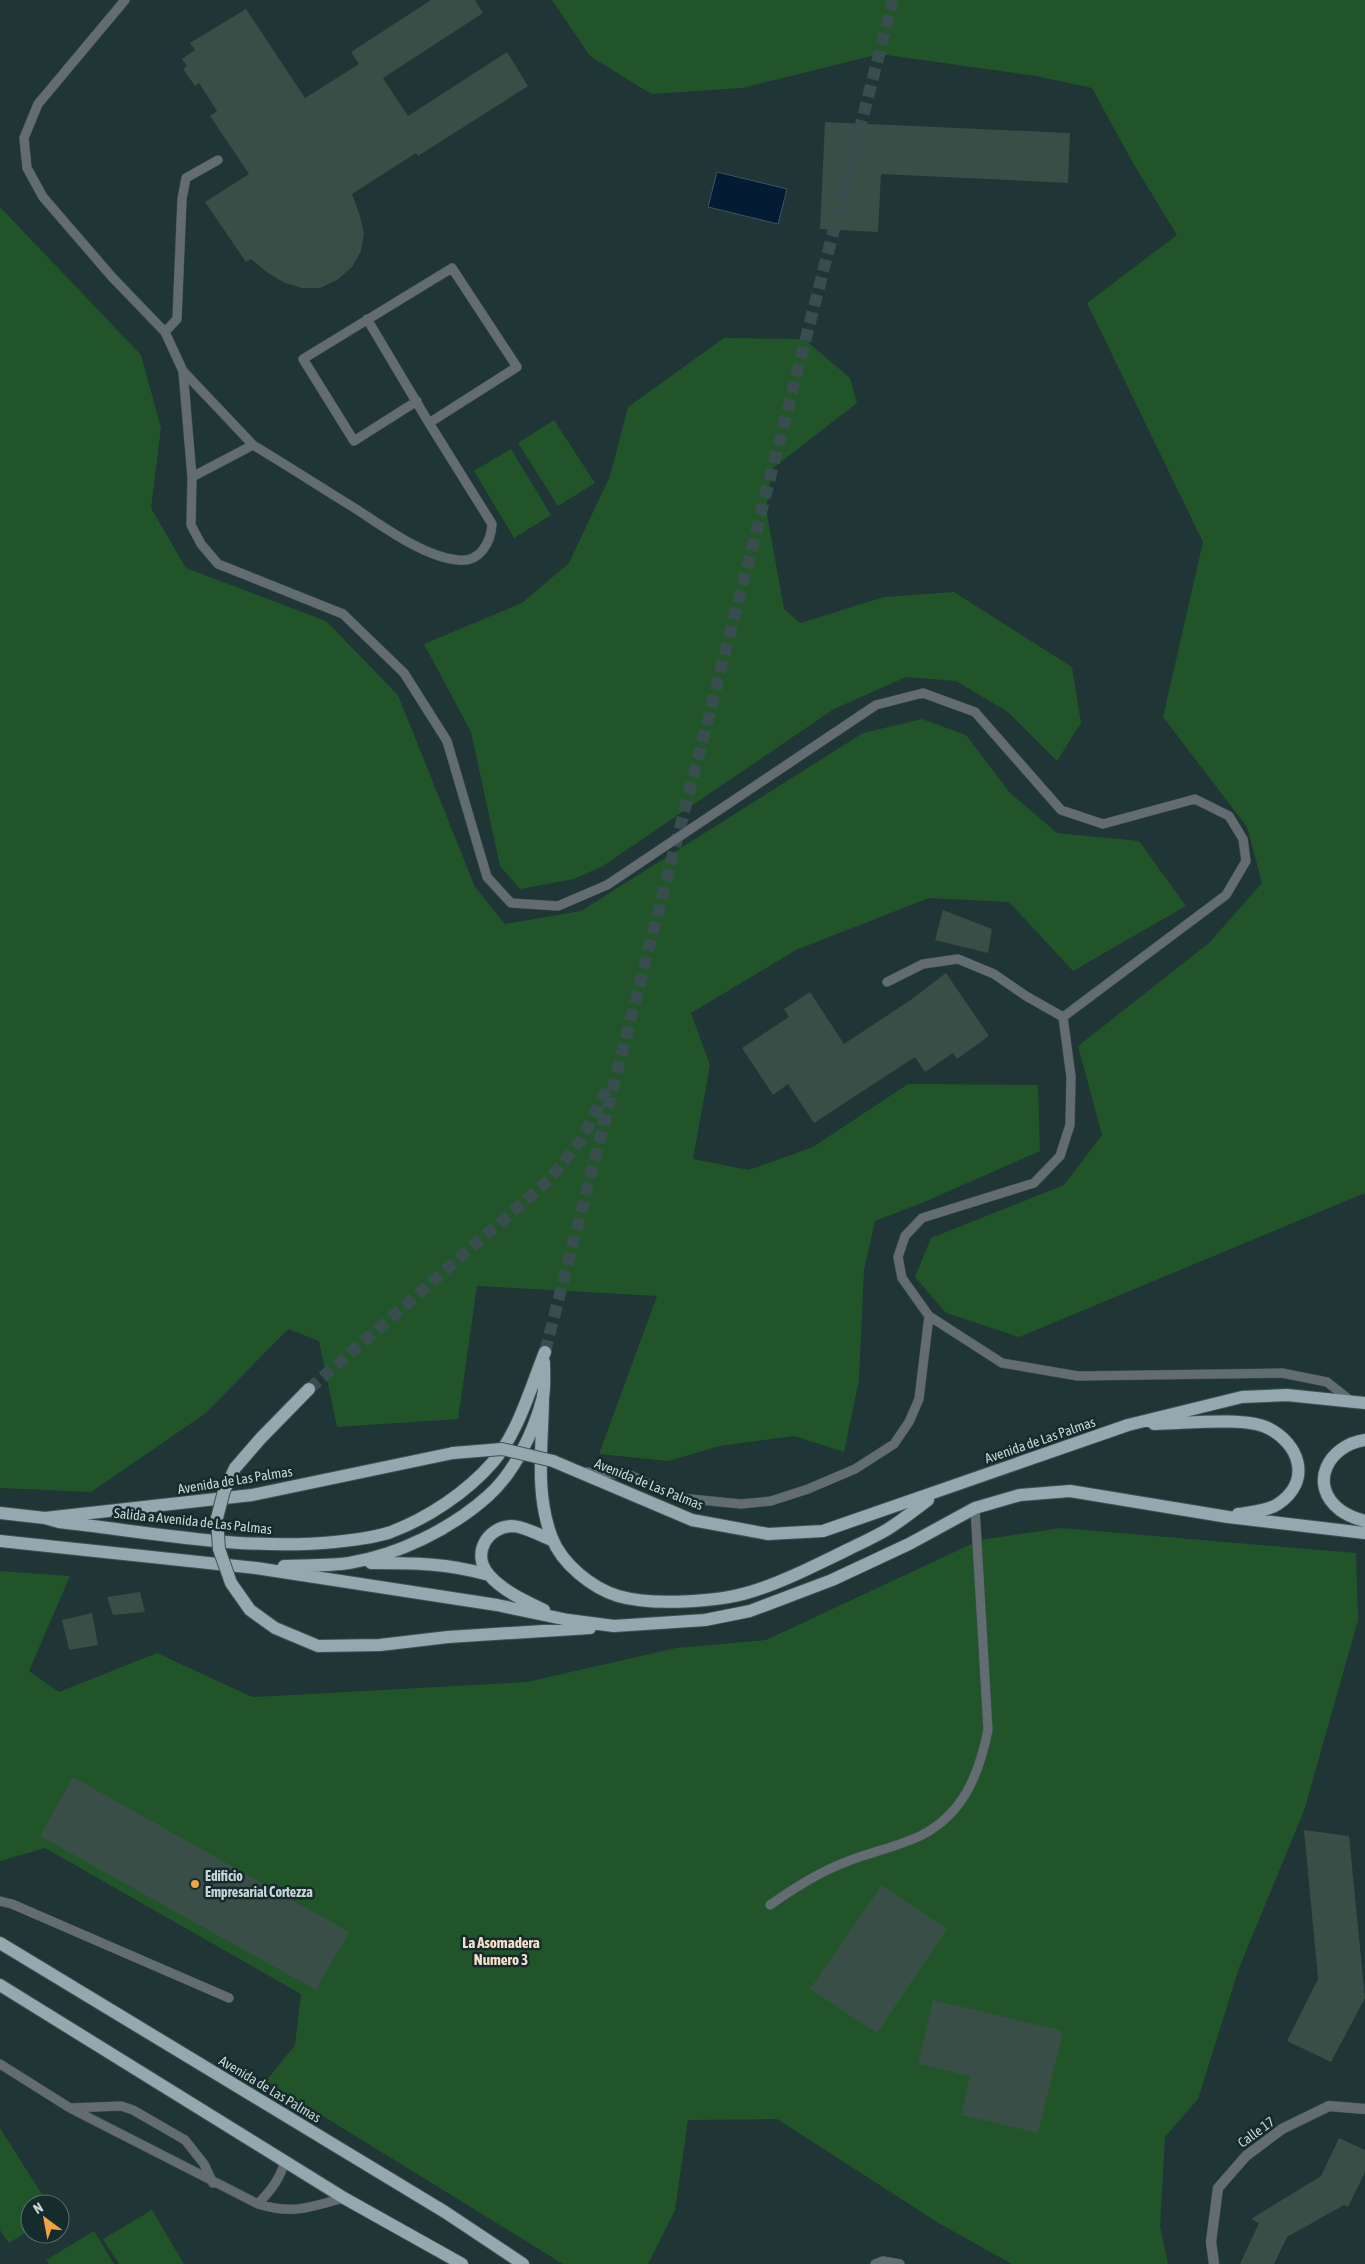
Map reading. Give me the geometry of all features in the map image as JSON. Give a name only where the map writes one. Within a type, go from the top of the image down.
[{"type":"main road","name":"Salida a Avenida de Las Palmas","points":[[45,1518],[59,1522],[244,1543],[305,1545],[352,1540],[390,1532],[435,1510],[470,1485],[494,1461],[512,1434],[545,1352],[543,1395]]},
{"type":"main road","points":[[309,1389],[261,1438],[235,1468],[224,1490],[217,1518],[219,1549],[230,1583],[250,1610],[275,1628],[318,1646],[380,1645],[448,1637],[548,1632],[705,1620],[750,1611],[832,1580],[909,1544],[975,1508],[1020,1494],[1070,1491],[1228,1516],[1365,1533]]},
{"type":"main road","points":[[543,1395],[540,1487],[542,1509],[552,1540],[564,1557],[586,1580],[618,1596],[654,1602],[700,1600],[749,1592],[814,1566],[887,1529],[940,1491]]},
{"type":"main road","points":[[348,1563],[390,1553],[424,1537],[456,1520],[489,1495],[509,1470],[529,1437],[543,1395]]},
{"type":"main road","name":"Avenida de Las Palmas","points":[[0,1513],[45,1518],[252,1495],[453,1452],[502,1449],[553,1461],[692,1520],[768,1534],[823,1531],[1128,1425],[1242,1398],[1287,1395],[1365,1403]]},
{"type":"main road","points":[[1128,1425],[1246,1422],[1267,1428],[1282,1438],[1293,1449],[1299,1464],[1298,1478],[1293,1490],[1278,1504],[1228,1516]]},
{"type":"main road","points":[[1365,1440],[1344,1446],[1334,1454],[1327,1465],[1324,1477],[1330,1500],[1340,1510],[1365,1521]]},
{"type":"main road","points":[[489,1575],[483,1564],[480,1552],[486,1538],[499,1529],[514,1526],[552,1540]]},
{"type":"main road","points":[[0,1541],[256,1568],[496,1604],[568,1620],[614,1626]]},
{"type":"main road","points":[[256,1568],[348,1563],[433,1563],[464,1567],[489,1575],[525,1601],[568,1620]]},
{"type":"main road","name":"Avenida de Las Palmas","points":[[0,1943],[445,2212],[523,2264]]},
{"type":"main road","points":[[0,1985],[344,2198],[462,2264]]},
{"type":"street","name":"Calle 17","points":[[1214,2264],[1211,2242],[1218,2188],[1246,2156],[1282,2129],[1329,2106],[1365,2109]]},
{"type":"lane","points":[[125,0],[38,104],[24,138],[27,168],[43,197],[112,277],[165,332],[183,370],[253,444],[412,544],[446,558],[459,561],[467,560],[476,556],[486,547],[491,536],[492,524],[367,319]]},
{"type":"lane","points":[[165,332],[177,319],[182,198],[186,178],[218,160]]},
{"type":"lane","points":[[416,401],[354,441],[304,359],[452,268],[517,367],[429,423]]},
{"type":"lane","points":[[183,370],[192,477],[192,525],[201,544],[218,564],[343,614],[404,673],[448,741],[487,877],[511,903],[558,906],[607,885],[876,705],[924,693],[975,712],[1061,810],[1103,824],[1195,799],[1229,816],[1243,839],[1246,861],[1226,895],[1063,1017]]},
{"type":"lane","points":[[192,477],[253,444]]},
{"type":"lane","points":[[887,982],[923,964],[958,959],[994,974],[1026,996],[1063,1017]]},
{"type":"lane","points":[[1063,1017],[1071,1087],[1070,1125],[1060,1156],[1034,1183],[922,1218],[906,1236],[898,1257],[902,1278],[928,1316],[1002,1364],[1078,1376],[1282,1372],[1327,1382],[1351,1401]]},
{"type":"lane","points":[[578,1472],[630,1475],[680,1498],[741,1504],[771,1501],[808,1490],[855,1469],[894,1444],[909,1422],[919,1399],[928,1316]]},
{"type":"lane","points":[[770,1905],[804,1882],[844,1862],[922,1835],[948,1817],[967,1794],[982,1761],[988,1730],[975,1508]]},
{"type":"lane","points":[[0,1902],[12,1904],[229,1998]]},
{"type":"lane","points":[[0,2064],[70,2108],[213,2183],[258,2204],[272,2209],[294,2211],[344,2198]]},
{"type":"lane","points":[[70,2108],[120,2106],[133,2110],[185,2140],[204,2164],[213,2183]]},
{"type":"lane","points":[[258,2204],[273,2188],[280,2176],[285,2161]]},
{"type":"lane","points":[[876,2264],[883,2261],[900,2264]]},
{"type":"green space","points":[[552,0],[1365,0],[1365,1193],[1019,1337],[946,1313],[915,1277],[931,1238],[1064,1185],[1102,1135],[1078,1046],[1209,943],[1262,883],[1247,827],[1163,717],[1203,542],[1087,303],[1177,235],[1133,163],[1092,88],[1036,76],[880,54],[742,88],[651,94],[590,56]]},
{"type":"green space","points":[[0,207],[141,355],[161,428],[151,508],[186,568],[326,621],[398,695],[475,887],[505,924],[581,911],[863,733],[922,719],[966,735],[1010,793],[1057,833],[1139,841],[1186,906],[1073,971],[1009,902],[929,898],[796,950],[691,1013],[710,1065],[693,1159],[749,1170],[813,1147],[908,1084],[1038,1085],[1040,1151],[924,1202],[875,1221],[864,1270],[859,1380],[844,1452],[794,1436],[720,1446],[668,1461],[599,1454],[657,1296],[477,1286],[458,1419],[337,1427],[319,1341],[288,1329],[206,1413],[91,1492],[0,1488]]},
{"type":"green space","points":[[724,338],[804,339],[850,378],[857,403],[773,468],[766,509],[784,609],[800,623],[884,597],[954,592],[1072,667],[1081,723],[1057,761],[1008,712],[956,681],[906,677],[834,709],[603,866],[574,879],[520,889],[500,866],[471,732],[424,644],[522,603],[569,563],[610,476],[628,407]]},
{"type":"green space","points":[[554,420],[595,483],[558,506],[518,443]]},
{"type":"green space","points":[[511,449],[551,515],[514,538],[474,471]]},
{"type":"green space","points":[[1061,1528],[1356,1553],[1358,1620],[1304,1811],[1239,1968],[1198,2099],[1165,2137],[1160,2227],[1168,2264],[1012,2264],[940,2224],[777,2119],[688,2120],[675,2210],[648,2264],[563,2264],[266,2081],[295,2045],[301,1994],[45,1848],[0,1861],[0,1571],[70,1576],[29,1671],[59,1692],[157,1653],[252,1697],[527,1682],[676,1648],[766,1640],[980,1540]]},
{"type":"green space","points":[[0,2128],[42,2194],[20,2194],[20,2236],[9,2243],[0,2230]]},
{"type":"green space","points":[[152,2210],[184,2264],[119,2264],[103,2239]]},
{"type":"green space","points":[[94,2231],[114,2264],[49,2264],[46,2260]]},
{"type":"water","points":[[717,172],[787,189],[778,224],[708,207]]},
{"type":"building","points":[[431,0],[475,0],[483,13],[383,78],[408,116],[507,52],[528,86],[418,156],[416,153],[352,194],[364,233],[361,251],[352,267],[337,280],[320,288],[302,288],[285,283],[268,273],[251,259],[246,262],[205,202],[249,174],[210,116],[217,111],[199,83],[195,86],[183,69],[187,66],[182,59],[195,50],[190,43],[246,9],[305,98],[359,64],[351,52]]},
{"type":"building","points":[[825,122],[1070,133],[1068,183],[881,174],[878,232],[820,229]]},
{"type":"building","points":[[943,910],[992,929],[988,953],[935,940]]},
{"type":"building","points":[[946,973],[989,1036],[957,1059],[953,1053],[925,1072],[915,1057],[814,1123],[788,1084],[773,1095],[742,1048],[789,1017],[784,1009],[810,992],[844,1044],[912,999]]},
{"type":"building","points":[[140,1592],[145,1612],[113,1615],[107,1597]]},
{"type":"building","points":[[92,1613],[98,1645],[69,1650],[62,1620]]},
{"type":"building","name":"Edificio Empresarial Cortezza","points":[[73,1777],[349,1932],[316,1990],[40,1836]]},
{"type":"building","points":[[1304,1830],[1349,1836],[1365,1998],[1331,2062],[1287,2041],[1318,1979]]},
{"type":"building","points":[[882,1885],[947,1929],[877,2033],[810,1989]]},
{"type":"building","points":[[933,2000],[1063,2031],[1038,2133],[961,2115],[970,2076],[918,2064]]},
{"type":"building","points":[[1339,2138],[1365,2150],[1365,2172],[1348,2207],[1344,2205],[1287,2237],[1274,2264],[1240,2264],[1259,2223],[1251,2219],[1321,2176]]},
{"type":"tunnel","points":[[545,1352],[893,0]]},
{"type":"tunnel","points":[[309,1389],[550,1179],[581,1140],[608,1088]]},
{"type":"place","name":"Edificio Empresarial Cortezza","points":[[195,1884]]},
{"type":"district","name":"La Asomadera Numero 3","points":[[501,1950]]}]
